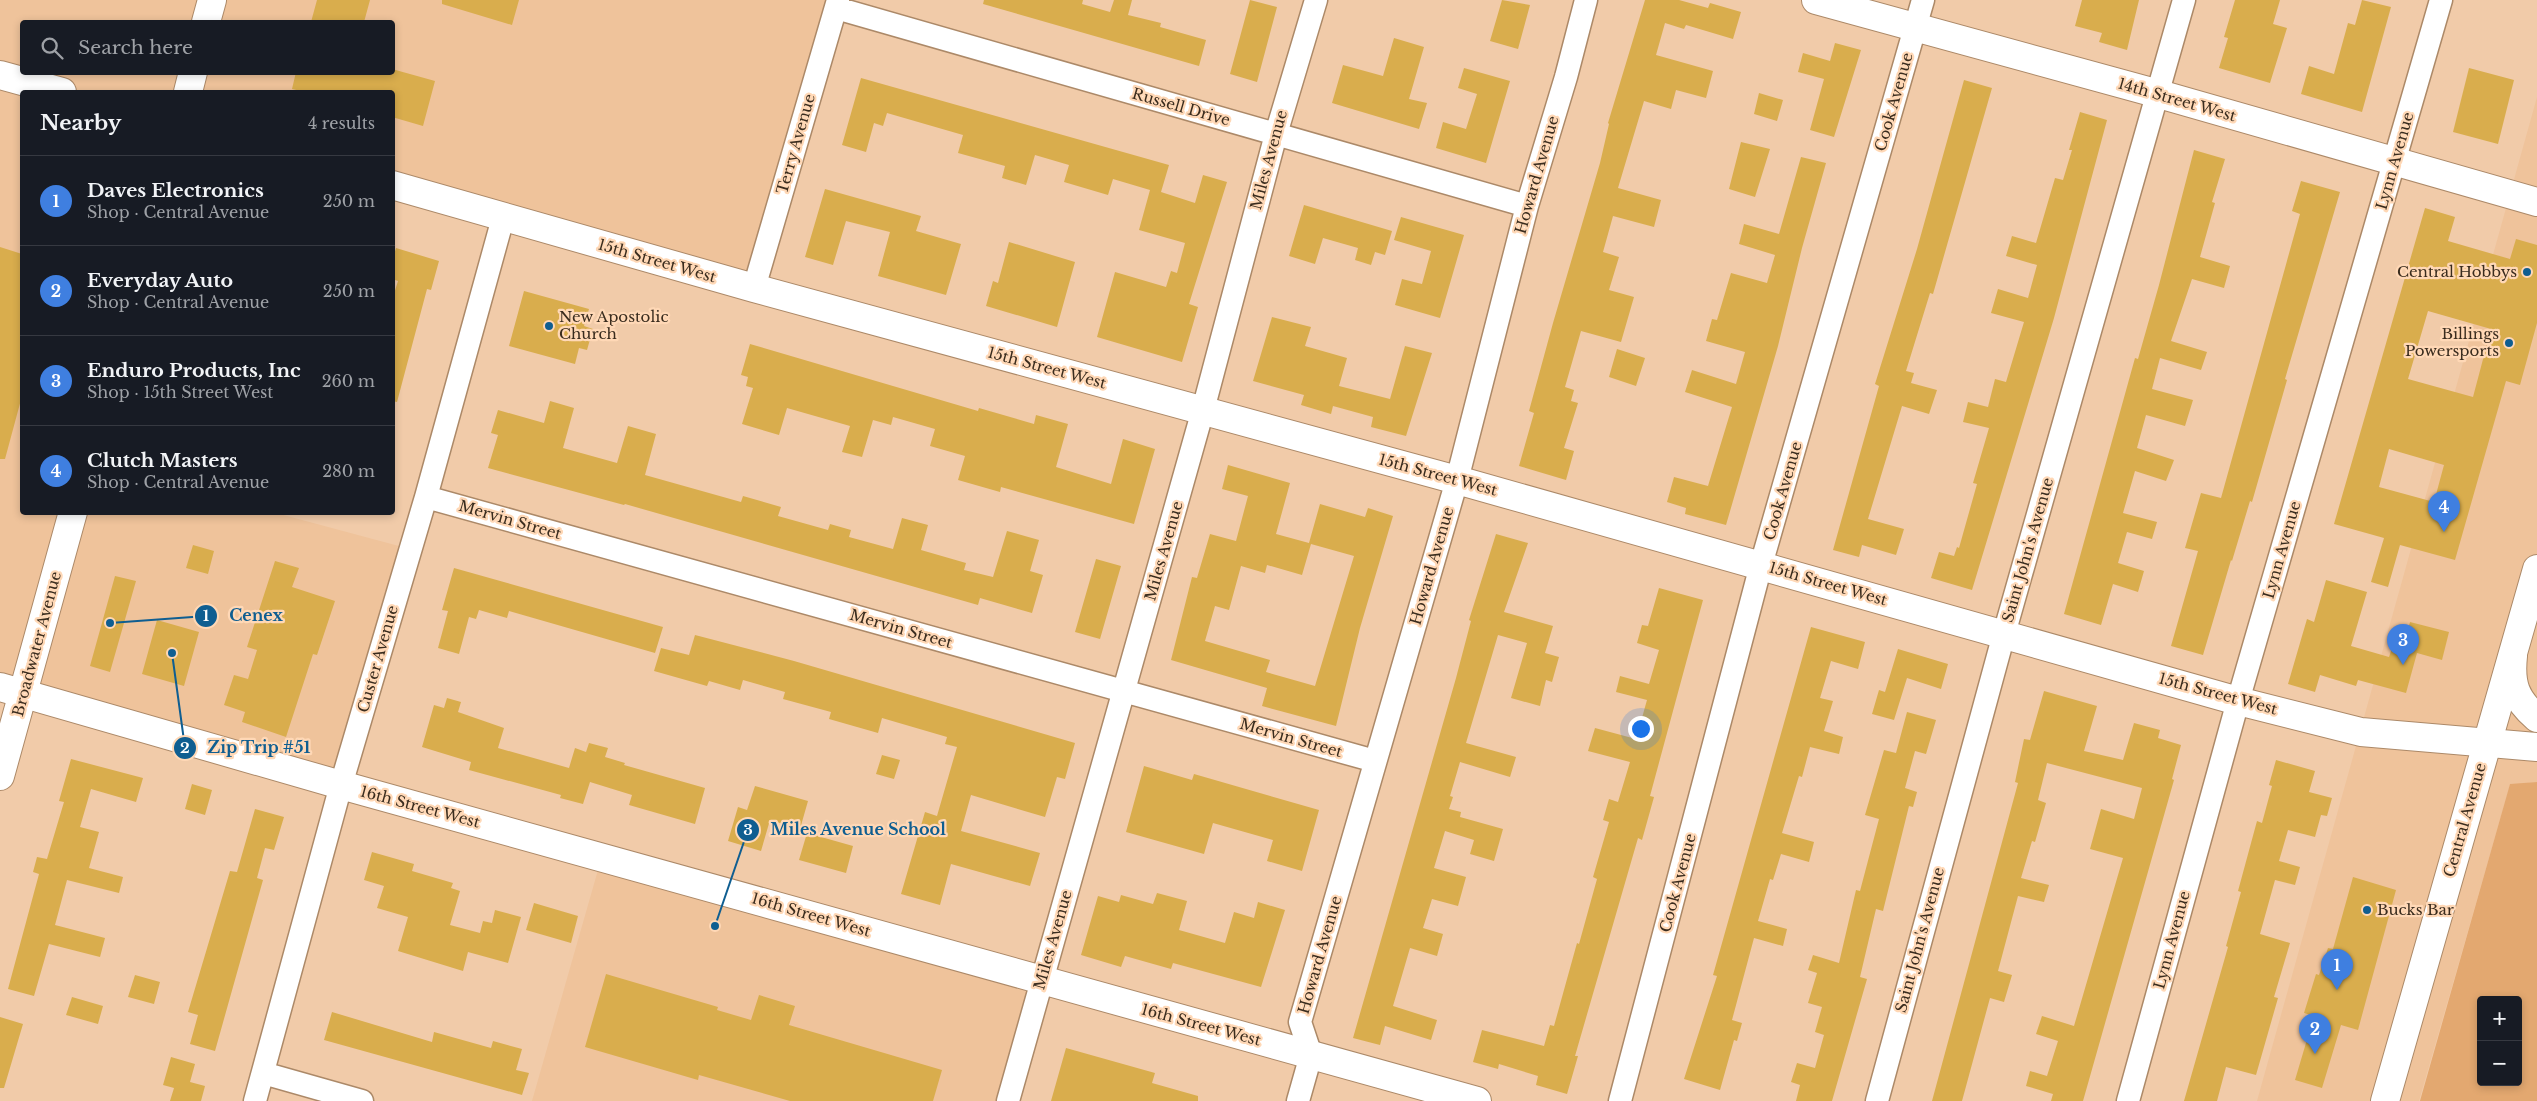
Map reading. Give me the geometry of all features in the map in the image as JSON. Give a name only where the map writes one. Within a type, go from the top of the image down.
[{"type":"street","points":[[207,20],[212,0]]},
{"type":"street","name":"Miles Avenue","points":[[1008,1101],[1040,981],[1203,410],[1276,134],[1316,0]]},
{"type":"street","name":"Howard Avenue","points":[[1311,1055],[1300,1022],[1457,480],[1527,206],[1566,77],[1586,0]]},
{"type":"street","name":"14th Street West","points":[[1816,0],[2159,94],[2395,163],[2537,202]]},
{"type":"street","name":"Cook Avenue","points":[[1620,1101],[1762,565],[1923,0]]},
{"type":"street","name":"Saint John's Avenue","points":[[1877,1101],[2004,634],[2159,94],[2184,0]]},
{"type":"street","name":"Lynn Avenue","points":[[2128,1101],[2238,701],[2441,0]]},
{"type":"street","name":"Russell Drive","points":[[837,4],[1527,206]]},
{"type":"street","name":"Terry Avenue","points":[[754,288],[837,4]]},
{"type":"street","points":[[0,75],[55,90]]},
{"type":"street","points":[[188,90],[192,75]]},
{"type":"street","name":"15th Street West","points":[[395,186],[754,288],[1762,565],[2238,701],[2362,732],[2537,747]]},
{"type":"street","name":"Custer Avenue","points":[[255,1101],[341,785],[426,497],[503,218]]},
{"type":"street","name":"Mervin Street","points":[[426,497],[1375,761]]},
{"type":"street","name":"Broadwater Avenue","points":[[0,776],[12,690],[72,515]]},
{"type":"street","name":"Central Avenue","points":[[2385,1101],[2537,569]]},
{"type":"street","points":[[2514,648],[2511,673],[2514,688],[2524,707],[2537,718]]},
{"type":"street","name":"16th Street West","points":[[12,690],[341,785],[602,856],[1040,981],[1477,1101]]},
{"type":"street","points":[[1298,1101],[1311,1055]]},
{"type":"street","points":[[263,1073],[362,1101]]},
{"type":"shaded area","points":[[0,0],[838,0],[754,288],[395,185],[395,90],[20,90],[20,515],[283,515],[410,549],[341,785],[0,687]]},
{"type":"shaded area","points":[[2537,97],[2537,782],[2510,785],[2419,1101],[2257,1101]]},
{"type":"shaded area","points":[[2537,782],[2537,1101],[2420,1101],[2510,784]]},
{"type":"shaded area","points":[[602,856],[1040,981],[1006,1101],[532,1101]]},
{"type":"building","points":[[317,0],[370,0],[365,20],[312,20]]},
{"type":"building","points":[[442,0],[519,0],[512,25],[442,4]]},
{"type":"building","points":[[984,0],[1083,0],[1082,4],[1110,12],[1114,0],[1132,0],[1128,15],[1161,23],[1160,27],[1206,40],[1199,66],[983,4]]},
{"type":"building","points":[[1250,0],[1277,7],[1257,82],[1230,74]]},
{"type":"building","points":[[1502,0],[1530,5],[1518,49],[1490,41]]},
{"type":"building","points":[[1645,0],[1679,0],[1708,8],[1710,3],[1741,12],[1733,39],[1686,25],[1684,29],[1665,23],[1656,55],[1713,71],[1706,98],[1676,90],[1671,109],[1644,101],[1618,188],[1661,200],[1654,227],[1613,216],[1603,252],[1619,257],[1609,290],[1634,297],[1621,342],[1581,331],[1565,387],[1574,390],[1571,401],[1578,403],[1564,448],[1574,451],[1566,480],[1519,466],[1534,413],[1529,411],[1600,163],[1608,123]]},
{"type":"building","points":[[2082,0],[2139,0],[2127,50],[2099,42],[2102,33],[2075,26]]},
{"type":"building","points":[[2235,0],[2280,0],[2273,24],[2287,28],[2270,83],[2219,68],[2228,38],[2224,37]]},
{"type":"building","points":[[2362,0],[2391,7],[2362,112],[2301,94],[2309,66],[2334,74],[2348,23],[2355,25]]},
{"type":"building","points":[[1394,38],[1424,47],[1409,99],[1427,103],[1419,129],[1332,103],[1343,65],[1383,76]]},
{"type":"building","points":[[1835,43],[1861,50],[1834,137],[1810,130],[1824,79],[1798,72],[1803,53],[1830,61]]},
{"type":"building","points":[[1464,68],[1510,81],[1486,163],[1436,148],[1443,122],[1466,129],[1477,94],[1458,88]]},
{"type":"building","points":[[2469,68],[2514,80],[2498,144],[2453,132]]},
{"type":"building","points":[[395,70],[435,81],[423,126],[395,118],[395,90],[292,89],[295,75],[395,75]]},
{"type":"building","points":[[861,78],[1169,165],[1161,192],[1195,203],[1203,175],[1227,182],[1189,304],[1198,307],[1182,362],[1097,337],[1115,272],[1166,287],[1171,271],[1177,273],[1185,243],[1139,230],[1150,190],[1113,179],[1108,195],[1064,182],[1069,165],[1035,155],[1026,185],[1002,178],[1005,166],[958,153],[963,135],[887,113],[883,126],[874,123],[866,152],[842,145]]},
{"type":"building","points":[[1964,80],[1992,88],[1933,294],[1930,293],[1906,371],[1914,373],[1911,383],[1937,390],[1929,414],[1902,406],[1868,519],[1904,529],[1896,555],[1862,545],[1859,557],[1833,550],[1879,386],[1875,384],[1917,249]]},
{"type":"building","points":[[1759,93],[1783,100],[1777,121],[1754,114]]},
{"type":"building","points":[[2080,112],[2107,120],[2054,318],[1972,590],[1931,578],[1939,552],[1954,556],[1957,547],[1959,548],[1977,484],[1973,483],[1989,428],[1963,422],[1968,402],[1988,407],[1995,379],[2006,382],[2024,322],[1991,313],[1998,289],[2028,298],[2037,265],[2006,256],[2012,236],[2036,243],[2055,178],[2063,180]]},
{"type":"building","points":[[1741,142],[1770,149],[1755,197],[1729,189]]},
{"type":"building","points":[[2194,150],[2225,159],[2212,202],[2215,203],[2200,257],[2230,266],[2224,288],[2192,279],[2171,341],[2207,352],[2201,370],[2160,358],[2152,389],[2193,400],[2185,426],[2146,415],[2137,448],[2174,460],[2166,481],[2135,471],[2123,513],[2157,522],[2152,539],[2127,532],[2118,563],[2144,571],[2138,592],[2113,584],[2101,625],[2064,614],[2135,358],[2138,359],[2159,285]]},
{"type":"building","points":[[1801,157],[1826,163],[1802,248],[1778,346],[1726,525],[1685,514],[1686,508],[1667,502],[1674,477],[1708,486],[1732,407],[1685,392],[1692,370],[1736,384],[1745,352],[1706,341],[1712,319],[1717,320],[1731,273],[1767,283],[1775,255],[1739,244],[1744,224],[1779,234]]},
{"type":"building","points":[[2301,181],[2340,192],[2285,379],[2287,380],[2252,502],[2250,501],[2231,560],[2203,655],[2171,646],[2198,551],[2185,548],[2201,493],[2221,498],[2300,214],[2292,211]]},
{"type":"building","points":[[825,189],[921,216],[916,231],[961,244],[946,295],[878,276],[890,232],[846,221],[833,265],[805,257]]},
{"type":"building","points":[[1304,205],[1392,231],[1385,255],[1375,252],[1371,265],[1355,260],[1358,248],[1323,238],[1315,264],[1289,256]]},
{"type":"building","points":[[2425,208],[2455,217],[2448,241],[2510,259],[2516,239],[2537,245],[2537,323],[2520,385],[2506,381],[2455,560],[2400,545],[2388,587],[2371,582],[2384,538],[2334,524]],"holes":[[[2428,311],[2491,329],[2473,397],[2408,379]],[[2389,449],[2444,465],[2434,502],[2379,487]]]},
{"type":"building","points":[[1401,217],[1464,235],[1440,318],[1395,305],[1402,279],[1422,284],[1431,251],[1394,240]]},
{"type":"building","points":[[1009,242],[1075,262],[1057,327],[986,306],[993,281],[998,283]]},
{"type":"building","points":[[0,247],[20,253],[20,403],[5,459],[0,459]]},
{"type":"building","points":[[396,248],[439,261],[431,290],[427,289],[397,402],[395,402],[395,290],[398,281],[395,280]]},
{"type":"building","points":[[524,291],[589,309],[584,326],[593,329],[587,350],[579,348],[575,364],[509,346]]},
{"type":"building","points":[[1272,317],[1311,327],[1305,346],[1347,358],[1339,386],[1390,399],[1405,346],[1432,353],[1406,436],[1371,427],[1373,417],[1333,406],[1331,414],[1301,405],[1304,395],[1253,381]]},
{"type":"building","points":[[750,344],[978,411],[979,408],[1034,424],[1036,415],[1068,424],[1056,467],[1111,484],[1123,439],[1155,449],[1134,524],[1001,487],[1000,492],[958,480],[965,456],[930,446],[935,429],[893,417],[891,425],[873,420],[862,457],[842,452],[850,426],[787,408],[779,435],[742,424],[753,388],[746,386],[748,377],[741,375]]},
{"type":"building","points":[[1617,349],[1645,358],[1636,386],[1609,377]]},
{"type":"building","points":[[550,401],[574,408],[563,448],[617,463],[628,426],[656,434],[645,475],[741,502],[743,496],[781,507],[778,516],[828,530],[830,524],[851,530],[849,537],[893,549],[902,518],[928,525],[921,550],[966,563],[964,570],[993,577],[1007,531],[1039,540],[1030,571],[1043,575],[1032,613],[980,598],[978,605],[625,504],[488,468],[498,435],[491,433],[498,410],[544,423]]},
{"type":"building","points":[[1228,465],[1290,483],[1276,534],[1309,543],[1320,504],[1365,517],[1368,508],[1393,516],[1360,628],[1336,726],[1262,706],[1267,688],[1171,660],[1192,577],[1197,578],[1210,534],[1236,541],[1248,496],[1222,489]],"holes":[[[1311,544],[1354,556],[1315,686],[1266,672],[1270,660],[1205,641],[1215,606],[1229,610],[1241,566],[1265,573],[1267,565],[1302,575]]]},
{"type":"building","points":[[1496,534],[1528,543],[1504,612],[1553,626],[1545,653],[1559,657],[1552,682],[1546,680],[1540,706],[1511,698],[1527,643],[1498,635],[1466,743],[1516,757],[1510,777],[1460,762],[1450,796],[1453,797],[1449,809],[1461,812],[1460,817],[1503,829],[1494,861],[1470,854],[1474,840],[1445,831],[1434,868],[1466,877],[1458,906],[1432,899],[1423,928],[1443,934],[1437,956],[1410,948],[1393,1006],[1437,1020],[1431,1040],[1385,1026],[1380,1045],[1353,1038],[1456,678],[1471,621],[1469,620]]},
{"type":"building","points":[[193,545],[214,551],[208,574],[186,568]]},
{"type":"building","points":[[1096,559],[1121,566],[1100,639],[1075,632]]},
{"type":"building","points":[[275,561],[299,568],[292,587],[335,601],[317,655],[313,654],[286,737],[242,722],[245,712],[224,705],[234,675],[248,679],[257,650],[247,647]]},
{"type":"building","points":[[454,568],[663,627],[655,653],[509,611],[507,618],[479,610],[476,619],[469,617],[459,654],[438,648],[448,611],[442,610]]},
{"type":"building","points":[[115,576],[136,581],[110,672],[90,666]]},
{"type":"building","points":[[2326,580],[2367,592],[2351,646],[2389,657],[2393,645],[2403,648],[2410,622],[2449,632],[2442,660],[2417,653],[2406,693],[2358,680],[2356,686],[2320,675],[2315,692],[2288,684],[2307,619],[2314,622]]},
{"type":"building","points":[[1659,588],[1703,600],[1650,796],[1654,797],[1642,840],[1638,838],[1575,1056],[1578,1056],[1567,1094],[1536,1085],[1538,1076],[1499,1064],[1498,1069],[1473,1062],[1482,1030],[1544,1046],[1550,1025],[1554,1026],[1597,879],[1593,877],[1609,822],[1603,820],[1609,799],[1618,802],[1630,762],[1588,751],[1595,728],[1636,739],[1647,700],[1616,692],[1620,676],[1649,684],[1659,650],[1637,643],[1642,625],[1648,626]]},
{"type":"building","points":[[157,620],[199,632],[184,686],[142,674]]},
{"type":"building","points":[[1811,627],[1865,642],[1858,669],[1831,661],[1820,698],[1833,701],[1824,731],[1843,737],[1839,754],[1810,747],[1802,777],[1799,776],[1782,833],[1814,842],[1809,862],[1781,854],[1773,880],[1770,879],[1758,921],[1787,929],[1783,946],[1754,938],[1732,1020],[1742,1023],[1737,1041],[1734,1040],[1720,1090],[1684,1079],[1717,976],[1713,975]]},
{"type":"building","points":[[695,635],[794,661],[1075,743],[1065,779],[1057,777],[1045,817],[971,795],[961,831],[1040,853],[1030,886],[951,864],[940,905],[901,894],[925,812],[937,816],[957,747],[945,744],[947,737],[882,718],[878,733],[829,719],[831,712],[783,699],[785,692],[743,680],[740,690],[709,681],[707,686],[654,671],[661,648],[689,655]]},
{"type":"building","points":[[1898,649],[1948,664],[1941,689],[1907,678],[1894,720],[1872,714],[1879,690],[1885,692]]},
{"type":"building","points":[[2044,691],[2097,706],[2084,751],[2123,760],[2134,723],[2160,730],[2158,738],[2181,745],[2172,779],[2174,780],[2083,1101],[2051,1101],[2053,1094],[2026,1086],[2030,1071],[2047,1076],[2058,1041],[2036,1034],[2042,1016],[2074,1026],[2123,858],[2090,849],[2101,809],[2134,819],[2142,788],[2047,763],[2038,800],[2046,803],[2035,842],[2032,841],[2021,878],[2049,885],[2044,902],[2018,896],[1998,971],[2012,975],[2004,1002],[1990,998],[1962,1101],[1932,1101],[2018,783],[2015,782],[2024,739],[2030,740]]},
{"type":"building","points":[[447,698],[461,702],[458,712],[504,728],[498,748],[569,768],[575,748],[586,752],[589,743],[608,748],[605,757],[625,763],[624,765],[705,788],[695,824],[629,805],[632,795],[590,782],[583,804],[560,798],[561,795],[469,770],[471,762],[422,747],[434,705],[444,708]]},
{"type":"building","points":[[1907,712],[1936,720],[1926,754],[1915,751],[1905,788],[1917,792],[1913,807],[1909,806],[1883,911],[1876,909],[1860,977],[1867,979],[1832,1101],[1796,1101],[1800,1085],[1791,1082],[1797,1063],[1815,1068],[1824,1035],[1815,1032],[1822,1007],[1808,1003],[1817,973],[1808,970],[1813,955],[1839,963],[1856,890],[1860,891],[1879,819],[1865,815],[1884,750],[1896,753]]},
{"type":"building","points":[[882,755],[900,760],[894,779],[876,774]]},
{"type":"building","points":[[71,759],[143,778],[136,802],[91,789],[80,827],[99,832],[89,868],[123,877],[119,893],[67,880],[55,925],[105,938],[100,957],[49,944],[34,996],[8,989],[39,874],[33,872],[37,857],[47,859],[64,802],[59,801]]},
{"type":"building","points":[[2276,760],[2315,771],[2309,792],[2332,798],[2327,816],[2321,815],[2315,837],[2288,830],[2279,861],[2300,867],[2295,885],[2275,880],[2260,934],[2290,943],[2274,997],[2278,998],[2256,1075],[2226,1067],[2217,1101],[2184,1101],[2228,947],[2226,946],[2241,892],[2238,891],[2257,821],[2262,823],[2272,786],[2269,785]]},
{"type":"building","points":[[1144,766],[1192,780],[1194,774],[1319,810],[1302,871],[1267,861],[1273,840],[1213,823],[1204,854],[1126,832]]},
{"type":"building","points":[[192,784],[212,790],[205,815],[185,809]]},
{"type":"building","points":[[755,786],[808,801],[800,829],[770,820],[761,851],[728,841],[738,807],[747,810]]},
{"type":"building","points":[[255,809],[284,817],[274,850],[265,848],[257,878],[263,880],[215,1051],[190,1044],[198,1015],[188,1012],[230,871],[237,872]]},
{"type":"building","points":[[807,833],[853,846],[846,873],[799,860]]},
{"type":"building","points":[[372,852],[414,864],[412,871],[453,883],[451,888],[460,891],[450,925],[480,933],[483,921],[492,923],[495,910],[521,917],[508,963],[468,952],[463,971],[398,951],[408,917],[377,908],[384,886],[364,880]]},
{"type":"building","points":[[2353,877],[2396,890],[2358,1030],[2341,1025],[2322,1088],[2295,1080],[2314,1016],[2304,1013],[2316,974],[2319,975],[2328,948],[2333,949]]},
{"type":"building","points":[[1157,893],[1187,901],[1179,930],[1225,943],[1234,912],[1254,918],[1258,902],[1285,910],[1261,987],[1173,963],[1171,969],[1125,956],[1121,967],[1081,955],[1098,896],[1119,902],[1121,895],[1153,904]]},
{"type":"building","points":[[534,903],[578,916],[571,943],[526,930]]},
{"type":"building","points":[[606,974],[718,1007],[717,1010],[751,1020],[759,995],[795,1006],[789,1025],[942,1070],[933,1101],[790,1101],[699,1075],[698,1080],[585,1047]]},
{"type":"building","points":[[135,975],[160,982],[154,1004],[128,997]]},
{"type":"building","points":[[72,997],[103,1006],[98,1024],[66,1015]]},
{"type":"building","points":[[332,1012],[432,1042],[434,1032],[491,1048],[493,1041],[522,1049],[516,1070],[529,1073],[522,1095],[324,1040]]},
{"type":"building","points":[[0,1017],[23,1024],[4,1088],[0,1088]]},
{"type":"building","points":[[1066,1048],[1155,1073],[1152,1083],[1198,1096],[1198,1101],[1051,1101]]},
{"type":"building","points":[[171,1057],[195,1064],[190,1082],[205,1086],[201,1101],[170,1101],[174,1088],[163,1085]]},
{"type":"place","name":"Central Hobbys","points":[[2527,272]]},
{"type":"place","name":"New Apostolic Church","points":[[549,326]]},
{"type":"place","name":"Billings Powersports","points":[[2509,343]]},
{"type":"place","name":"Clutch Masters","points":[[2444,532]]},
{"type":"place","name":"Cenex","points":[[110,623]]},
{"type":"place","name":"Zip Trip #51","points":[[172,653]]},
{"type":"place","name":"Enduro Products, Inc","points":[[2403,665]]},
{"type":"place","name":"Bucks Bar","points":[[2367,910]]},
{"type":"place","name":"Miles Avenue School","points":[[715,926]]},
{"type":"place","name":"Daves Electronics","points":[[2337,990]]},
{"type":"place","name":"Everyday Auto","points":[[2315,1054]]}]
